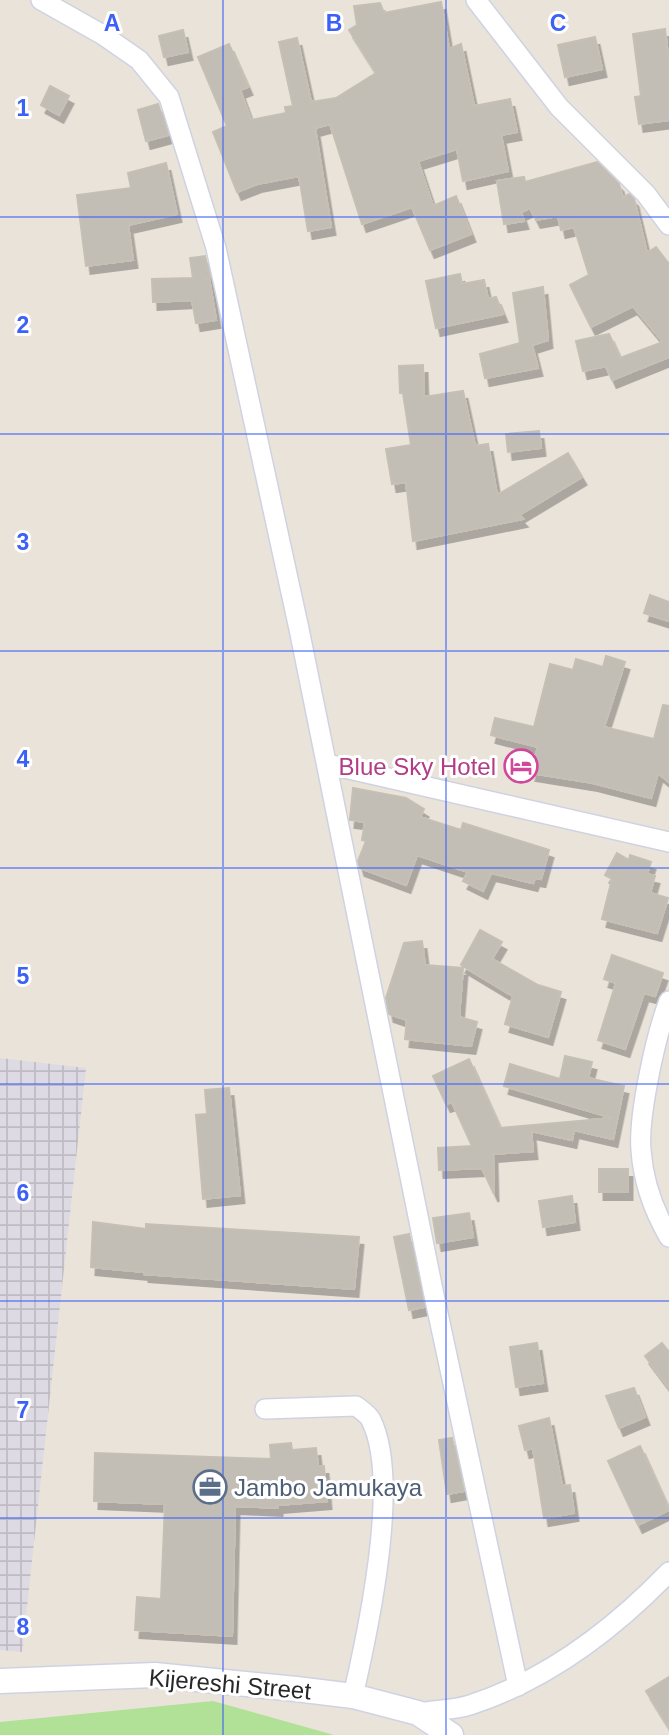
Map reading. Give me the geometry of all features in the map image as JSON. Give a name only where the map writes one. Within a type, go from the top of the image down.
[{"type":"street","points":[[41,0],[103,35],[139,60],[169,97],[216,248],[327,764],[434,1295],[517,1686]]},
{"type":"street","points":[[477,0],[559,107],[646,194],[669,225]]},
{"type":"street","points":[[327,764],[669,842]]},
{"type":"street","points":[[669,1001],[648,1088],[640,1147],[646,1183],[669,1237]]},
{"type":"street","points":[[265,1409],[356,1406],[371,1418],[378,1444],[381,1480],[381,1540],[375,1591],[353,1696]]},
{"type":"street","points":[[418,1713],[469,1705],[517,1686],[604,1632],[669,1572]]},
{"type":"street","name":"Kijereshi Street","points":[[0,1681],[155,1675],[353,1696],[418,1713],[451,1735]]},
{"type":"shaded area","points":[[0,1058],[86,1068],[22,1652],[0,1650]]},
{"type":"green space","points":[[213,1701],[334,1735],[0,1735],[0,1722]]},
{"type":"building","points":[[441,2],[449,49],[461,44],[474,106],[510,99],[517,132],[501,135],[508,171],[463,181],[457,149],[418,161],[433,206],[456,196],[471,234],[430,250],[412,207],[362,224],[330,124],[315,128],[331,227],[308,231],[299,176],[257,184],[237,192],[213,132],[227,126],[198,57],[229,44],[248,87],[240,90],[251,120],[286,113],[285,107],[293,106],[279,42],[297,38],[311,102],[336,98],[376,73],[349,30],[357,25],[354,6],[380,3],[384,13]]},
{"type":"building","points":[[665,29],[669,65],[669,120],[639,124],[635,97],[641,96],[633,34]]},
{"type":"building","points":[[183,30],[188,52],[164,57],[159,36]]},
{"type":"building","points":[[595,37],[602,69],[565,77],[558,45]]},
{"type":"building","points":[[50,86],[69,96],[59,115],[41,105]]},
{"type":"building","points":[[158,104],[168,135],[146,141],[138,110]]},
{"type":"building","points":[[597,162],[619,184],[623,198],[629,194],[634,199],[647,253],[656,247],[669,264],[669,357],[612,380],[606,366],[583,371],[576,341],[609,334],[620,358],[663,342],[633,306],[591,327],[570,285],[589,275],[574,227],[561,230],[558,216],[536,220],[530,208],[521,212],[524,221],[504,224],[497,181],[524,177],[525,182]]},
{"type":"building","points":[[166,163],[177,214],[128,225],[133,260],[86,266],[77,195],[131,188],[128,173]]},
{"type":"building","points":[[205,256],[210,277],[203,278],[209,278],[216,320],[196,323],[192,300],[153,302],[152,279],[193,278],[190,258]]},
{"type":"building","points":[[460,274],[462,284],[484,280],[488,299],[496,297],[503,314],[436,328],[426,281]]},
{"type":"building","points":[[543,287],[548,340],[532,345],[538,368],[485,378],[480,354],[520,343],[513,293]]},
{"type":"building","points":[[423,365],[424,397],[463,391],[475,446],[488,444],[497,495],[568,453],[582,477],[519,515],[523,519],[413,541],[406,482],[392,484],[386,449],[411,445],[403,393],[400,393],[399,366]]},
{"type":"building","points":[[539,431],[541,448],[508,452],[506,434]]},
{"type":"building","points":[[650,595],[669,602],[669,621],[644,613]]},
{"type":"building","points":[[606,656],[625,662],[604,727],[654,739],[663,705],[669,706],[669,782],[658,773],[651,798],[593,783],[531,773],[538,747],[491,735],[495,718],[534,727],[550,664],[573,670],[576,659],[603,667]]},
{"type":"building","points":[[353,788],[406,798],[424,809],[420,817],[461,830],[463,823],[549,850],[541,879],[535,878],[533,883],[491,873],[483,891],[463,881],[468,872],[417,855],[406,885],[360,868],[358,861],[366,841],[362,840],[365,822],[350,820]]},
{"type":"building","points":[[617,853],[629,860],[630,855],[651,862],[647,874],[655,876],[650,893],[668,898],[657,933],[602,919],[612,879],[605,875]]},
{"type":"building","points":[[480,930],[502,942],[492,959],[538,985],[561,992],[548,1037],[505,1024],[513,996],[461,965]]},
{"type":"building","points":[[422,941],[425,965],[463,968],[459,1017],[477,1022],[471,1046],[405,1039],[407,1020],[389,1014],[386,998],[404,943]]},
{"type":"building","points":[[612,955],[663,973],[655,996],[644,993],[625,1049],[598,1040],[616,983],[604,979]]},
{"type":"building","points":[[565,1056],[592,1062],[588,1078],[624,1086],[613,1139],[574,1130],[572,1140],[531,1131],[533,1151],[493,1154],[494,1194],[482,1168],[439,1170],[438,1148],[472,1146],[452,1102],[446,1104],[433,1076],[469,1059],[500,1128],[613,1118],[504,1086],[510,1064],[560,1079]]},
{"type":"building","points":[[229,1088],[240,1195],[203,1199],[196,1115],[207,1114],[205,1090]]},
{"type":"building","points":[[599,1169],[628,1169],[628,1192],[599,1192]]},
{"type":"building","points":[[572,1196],[575,1222],[543,1227],[539,1201]]},
{"type":"building","points":[[469,1213],[473,1237],[437,1243],[433,1218]]},
{"type":"building","points":[[93,1222],[146,1229],[146,1224],[359,1237],[354,1289],[144,1274],[91,1267]]},
{"type":"building","points":[[409,1234],[424,1307],[409,1310],[394,1237]]},
{"type":"building","points":[[537,1343],[543,1383],[516,1387],[510,1347]]},
{"type":"building","points":[[662,1343],[669,1352],[669,1388],[645,1356]]},
{"type":"building","points":[[634,1388],[645,1417],[619,1428],[606,1396]]},
{"type":"building","points":[[549,1418],[562,1486],[570,1485],[574,1513],[544,1518],[533,1448],[525,1450],[519,1426]]},
{"type":"building","points":[[452,1438],[464,1491],[447,1494],[439,1440]]},
{"type":"building","points":[[291,1443],[292,1450],[316,1448],[318,1466],[324,1466],[327,1501],[278,1505],[278,1508],[235,1506],[232,1636],[135,1630],[137,1597],[161,1599],[165,1504],[94,1501],[95,1453],[271,1459],[270,1445]]},
{"type":"building","points":[[640,1446],[669,1510],[638,1525],[608,1461]]},
{"type":"building","points":[[669,1677],[669,1728],[646,1691]]},
{"type":"place","name":"Blue Sky Hotel","points":[[521,766]]},
{"type":"place","name":"Jambo Jamukaya","points":[[210,1487]]}]
